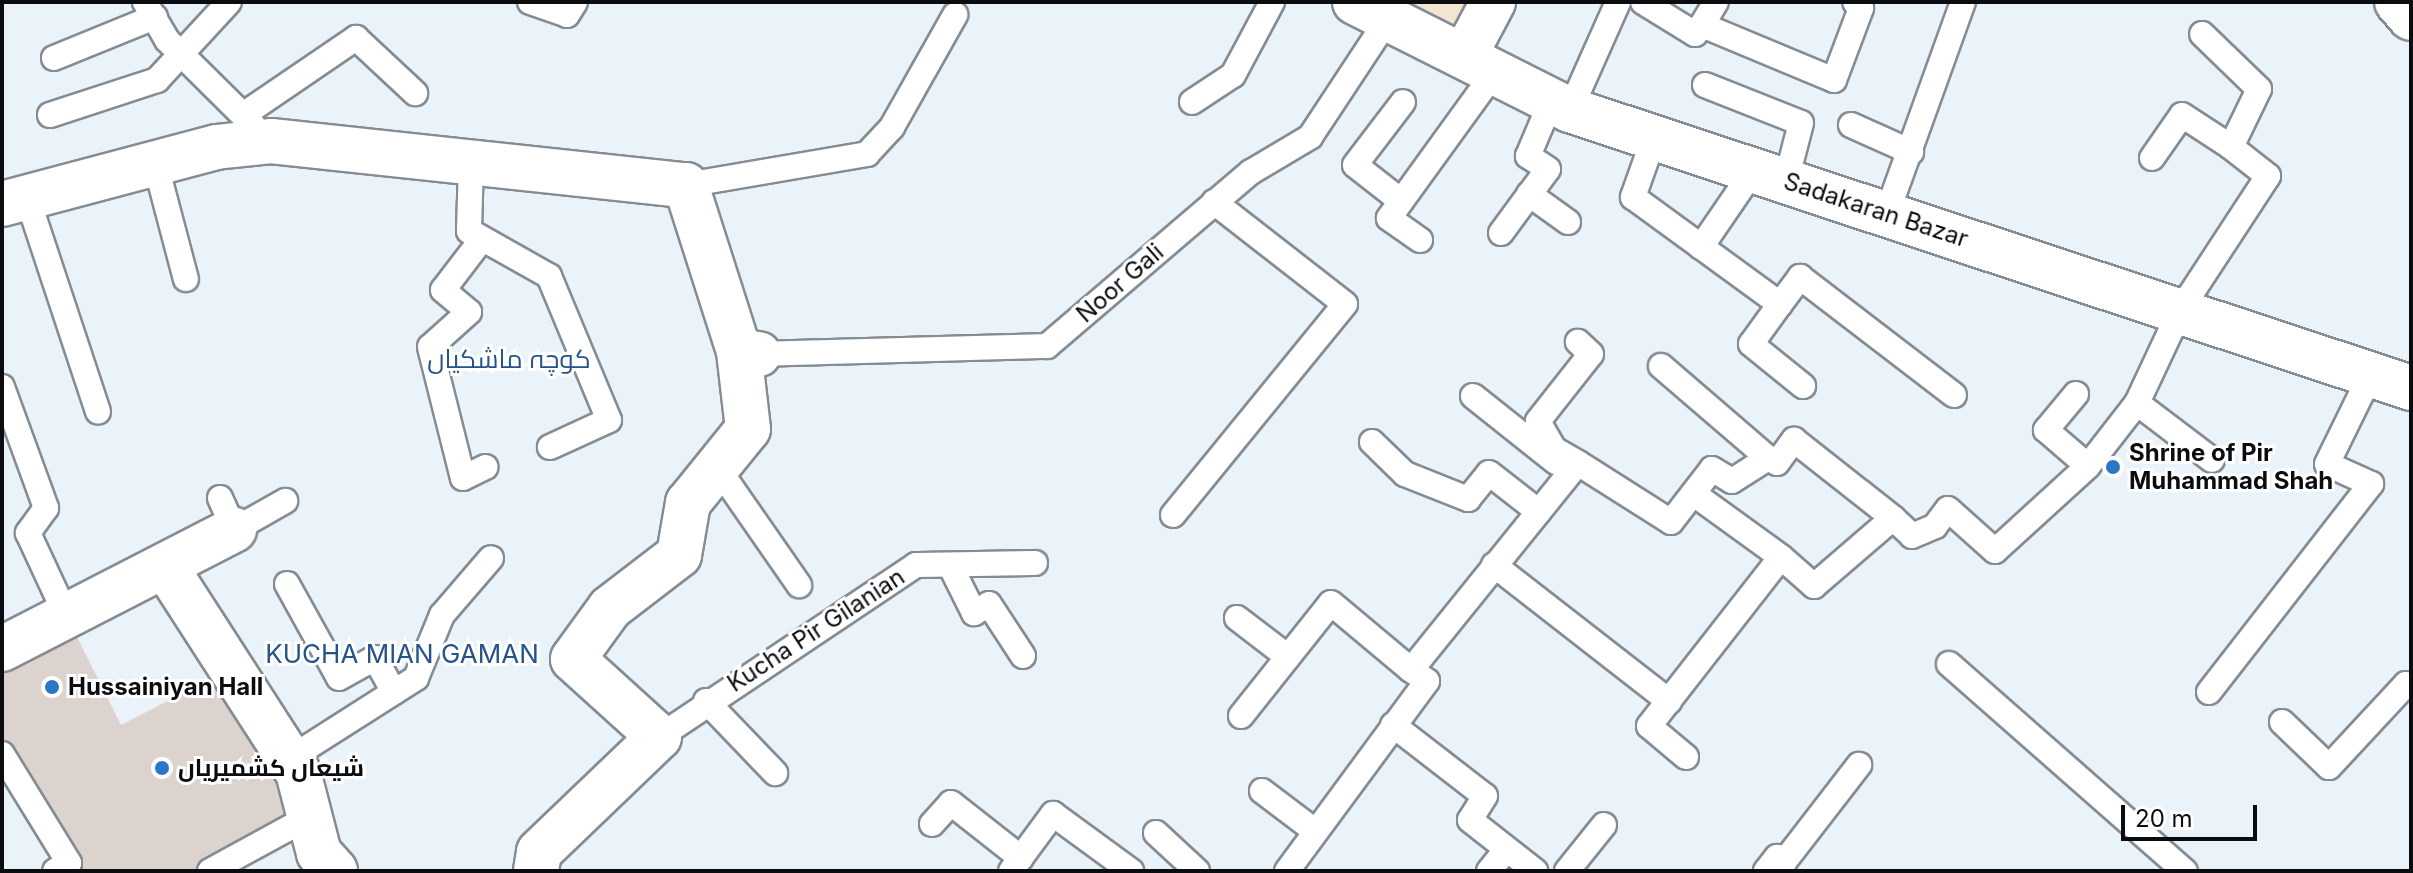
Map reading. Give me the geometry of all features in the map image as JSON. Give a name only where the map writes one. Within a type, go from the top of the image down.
[{"type":"street","points":[[1481,61],[1493,2]]},
{"type":"street","points":[[2397,2],[2411,18]]},
{"type":"street","name":"Sadakaran Bazar","points":[[1372,10],[1481,61],[1561,104],[1654,138],[2181,309],[2391,381]]},
{"type":"street","points":[[15,201],[155,162],[257,128],[471,163],[686,185],[749,352],[748,429],[688,503],[679,555],[610,608],[573,659],[659,737],[539,852],[536,871]]},
{"type":"street","points":[[2,649],[165,566],[227,514]]},
{"type":"street","points":[[165,566],[289,759],[319,853],[335,871]]},
{"type":"lane","points":[[50,115],[157,80],[185,55],[229,2]]},
{"type":"lane","points":[[530,2],[567,15],[575,2]]},
{"type":"lane","points":[[1192,102],[1233,75],[1272,2]]},
{"type":"lane","points":[[1501,233],[1548,169],[1528,156],[1618,2]]},
{"type":"lane","points":[[1643,2],[1695,34],[1716,2]]},
{"type":"lane","points":[[1702,25],[1834,80],[1861,8],[1855,2]]},
{"type":"lane","points":[[1887,213],[1963,2]]},
{"type":"lane","points":[[54,58],[150,10],[185,55],[257,128],[356,38],[415,93]]},
{"type":"lane","name":"Noor Gali","points":[[749,352],[1047,346],[1214,202],[1310,137],[1372,10]]},
{"type":"lane","points":[[686,185],[867,154],[892,127],[955,15]]},
{"type":"lane","points":[[2202,34],[2259,89],[2231,147]]},
{"type":"lane","points":[[1420,240],[1389,218],[1481,61]]},
{"type":"lane","points":[[1701,247],[1769,176],[1801,123],[1705,85]]},
{"type":"lane","points":[[1401,201],[1355,165],[1403,102]]},
{"type":"lane","points":[[1661,366],[1777,463],[1794,440],[1912,536],[1935,526],[1948,509],[1995,551],[2088,466],[2137,403],[2181,309],[2268,176],[2182,115],[2152,158]]},
{"type":"lane","points":[[1851,125],[1911,152]]},
{"type":"lane","points":[[1654,138],[1633,197],[1780,304]]},
{"type":"lane","points":[[155,162],[186,279]]},
{"type":"lane","points":[[471,163],[469,231],[549,276],[609,420],[550,447]]},
{"type":"lane","points":[[1529,194],[1568,222]]},
{"type":"lane","points":[[15,201],[98,412]]},
{"type":"lane","points":[[1173,515],[1345,304],[1214,202]]},
{"type":"lane","points":[[482,239],[443,290],[469,312],[430,347],[463,478],[486,467]]},
{"type":"lane","points":[[1803,386],[1751,344],[1800,277],[1954,395]]},
{"type":"lane","points":[[1574,468],[1554,449],[1538,421],[1591,354],[1578,342]]},
{"type":"lane","points":[[2209,692],[2371,484],[2327,464],[2391,381]]},
{"type":"lane","points":[[2,387],[46,508],[28,533],[66,615]]},
{"type":"lane","points":[[2076,394],[2046,430],[2088,466]]},
{"type":"lane","points":[[1473,396],[1574,468],[1671,522],[1712,469],[1732,481],[1768,458]]},
{"type":"lane","points":[[2137,403],[2212,460]]},
{"type":"lane","points":[[1372,442],[1405,474],[1468,499],[1489,473],[1539,512]]},
{"type":"lane","points":[[717,467],[799,585]]},
{"type":"lane","points":[[1411,670],[1574,468]]},
{"type":"lane","points":[[1694,494],[1781,557],[1814,586],[1893,518]]},
{"type":"lane","points":[[227,514],[285,501]]},
{"type":"lane","points":[[1686,757],[1649,726],[1781,557]]},
{"type":"lane","points":[[289,759],[416,678],[442,615],[491,558]]},
{"type":"lane","name":"Kucha Pir Gilanian","points":[[659,737],[706,701],[916,565],[1035,563]]},
{"type":"lane","points":[[950,565],[974,613],[989,604],[1023,656]]},
{"type":"lane","points":[[1494,565],[1669,701]]},
{"type":"lane","points":[[287,584],[339,678],[375,658],[394,692]]},
{"type":"lane","points":[[1241,716],[1331,603],[1427,681],[1311,828]]},
{"type":"lane","points":[[1237,618],[1288,657]]},
{"type":"lane","points":[[1949,664],[2185,871]]},
{"type":"lane","points":[[2282,722],[2329,767],[2406,684],[2411,688]]},
{"type":"lane","points":[[706,701],[775,773]]},
{"type":"lane","points":[[1393,725],[1485,796],[1470,820],[1535,871]]},
{"type":"lane","points":[[2,754],[69,863],[55,871]]},
{"type":"lane","points":[[1766,871],[1777,857],[1784,862],[1859,765]]},
{"type":"lane","points":[[1262,791],[1318,831],[1287,871]]},
{"type":"lane","points":[[932,824],[951,803],[1016,864],[1053,814],[1131,871]]},
{"type":"lane","points":[[210,871],[309,817]]},
{"type":"lane","points":[[1567,871],[1604,825]]},
{"type":"lane","points":[[1156,833],[1197,871]]},
{"type":"lane","points":[[1489,871],[1507,849]]},
{"type":"shaded area","points":[[1355,2],[1493,2],[1466,53]]},
{"type":"building","name":"شیعاں کشمیریاں","points":[[66,615],[121,725],[230,669],[309,817],[210,871],[55,871],[69,863],[2,754],[2,649]]},
{"type":"place","name":"Shrine of Pir Muhammad Shah","points":[[2113,467]]},
{"type":"place","name":"Hussainiyan Hall","points":[[52,687]]},
{"type":"place","name":"شیعاں کشمیریاں","points":[[162,768]]},
{"type":"district","name":"کوچہ ماشکیاں","points":[[509,359]]},
{"type":"district","name":"KUCHA MIAN GAMAN","points":[[402,654]]}]
